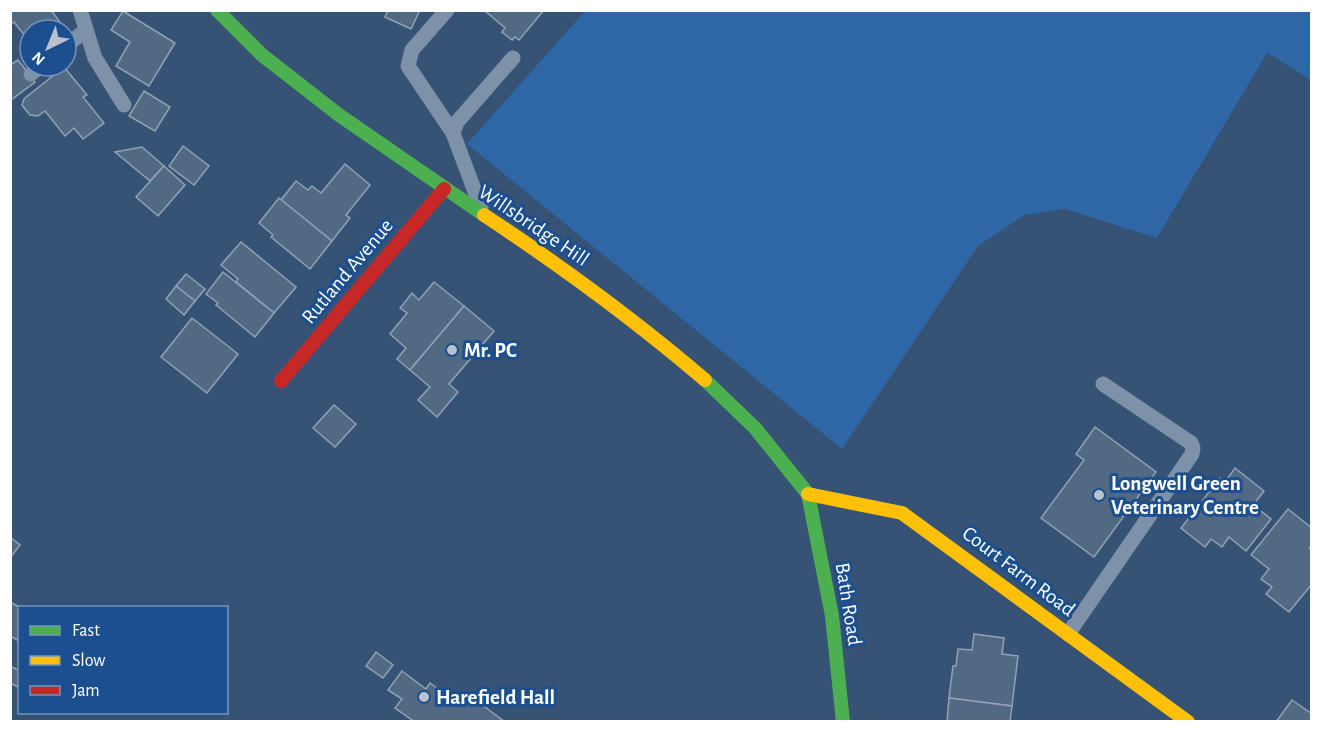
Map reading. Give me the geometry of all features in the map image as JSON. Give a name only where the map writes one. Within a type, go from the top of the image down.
[{"type":"main road","name":"Willsbridge Hill","points":[[217,10],[261,55],[339,115],[444,189],[551,259],[659,341],[718,391],[754,428],[808,494]]},
{"type":"main road","name":"Rutland Avenue","points":[[281,381],[444,189]]},
{"type":"main road","name":"Court Farm Road","points":[[808,494],[903,513],[1188,722]]},
{"type":"main road","name":"Bath Road","points":[[808,494],[832,616],[843,722]]},
{"type":"lane","points":[[80,10],[95,58],[124,105]]},
{"type":"lane","points":[[447,10],[412,50],[408,66],[453,133],[483,214]]},
{"type":"lane","points":[[78,36],[86,30]]},
{"type":"lane","points":[[453,133],[457,122],[513,58]]},
{"type":"lane","points":[[1068,634],[1192,454],[1193,448],[1191,443],[1103,384]]},
{"type":"shaded area","points":[[585,11],[1311,11],[1311,80],[1267,53],[1157,238],[1065,209],[1025,215],[978,246],[842,449],[467,144]]},
{"type":"building","points":[[10,10],[51,10],[57,18],[18,18],[18,27],[14,22],[10,25]]},
{"type":"building","points":[[388,10],[420,10],[411,29],[385,17]]},
{"type":"building","points":[[484,10],[544,10],[519,40],[515,37],[512,40],[502,32],[505,28]]},
{"type":"building","points":[[123,11],[175,43],[149,86],[116,66],[130,42],[111,30]]},
{"type":"building","points":[[18,60],[18,78],[32,78],[35,82],[11,100],[10,65]]},
{"type":"building","points":[[50,78],[73,78],[87,95],[83,97],[104,123],[83,139],[74,128],[65,136],[45,111],[38,116],[30,115],[22,105],[24,99]]},
{"type":"building","points":[[144,91],[170,107],[155,131],[129,116]]},
{"type":"building","points":[[183,146],[209,166],[194,185],[169,166]]},
{"type":"building","points":[[142,147],[164,166],[150,181],[115,152]]},
{"type":"building","points":[[345,164],[370,185],[346,215],[350,218],[332,241],[281,200],[296,181],[308,190],[312,186],[321,193]]},
{"type":"building","points":[[164,166],[185,185],[158,216],[136,197]]},
{"type":"building","points":[[279,198],[332,241],[310,269],[271,237],[273,235],[259,223]]},
{"type":"building","points":[[241,242],[296,287],[274,313],[236,282],[238,279],[221,265]]},
{"type":"building","points":[[223,272],[274,313],[255,337],[206,294]]},
{"type":"building","points":[[186,274],[205,289],[195,301],[176,286]]},
{"type":"building","points":[[434,282],[464,306],[410,370],[397,359],[406,348],[390,334],[407,313],[400,308],[412,293],[419,300]]},
{"type":"building","points":[[176,286],[195,301],[184,315],[166,299]]},
{"type":"building","name":"Mr. PC","points":[[464,306],[494,331],[449,384],[458,392],[437,417],[418,400],[430,387],[410,370]]},
{"type":"building","points":[[192,318],[238,354],[207,393],[161,357]]},
{"type":"building","points":[[334,405],[356,424],[335,447],[313,428]]},
{"type":"building","name":"Longwell Green Veterinary Centre","points":[[1095,427],[1156,472],[1094,557],[1041,518],[1084,460],[1076,454]]},
{"type":"building","points":[[1235,468],[1264,491],[1253,505],[1271,519],[1246,551],[1229,537],[1222,547],[1211,539],[1205,547],[1181,528],[1220,478],[1225,482]]},
{"type":"building","points":[[1288,509],[1312,528],[1312,545],[1309,548],[1312,550],[1312,584],[1289,612],[1266,594],[1272,587],[1261,579],[1269,569],[1251,555]]},
{"type":"building","points":[[10,537],[20,545],[10,558]]},
{"type":"building","points":[[10,602],[18,606],[18,640],[10,636]]},
{"type":"building","points":[[974,634],[1004,638],[1002,654],[1018,656],[1012,706],[949,698],[953,666],[956,666],[958,649],[972,650]]},
{"type":"building","points":[[376,652],[393,665],[383,678],[366,666]]},
{"type":"building","points":[[10,666],[18,670],[18,687],[10,683]]},
{"type":"building","name":"Harefield Hall","points":[[402,671],[426,689],[430,683],[462,706],[469,695],[505,722],[415,722],[395,708],[402,699],[388,690]]},
{"type":"building","points":[[949,698],[1012,706],[1010,722],[947,722]]},
{"type":"building","points":[[1292,700],[1312,714],[1312,722],[1276,722]]},
{"type":"traffic: fast","points":[[217,10],[262,55],[339,115],[484,215]]},
{"type":"traffic: fast","points":[[705,380],[755,428],[808,494],[832,616],[843,722]]},
{"type":"traffic: slow","points":[[484,215],[597,294],[705,380]]},
{"type":"traffic: slow","points":[[808,494],[902,513],[1188,722]]},
{"type":"traffic: jam","points":[[281,381],[444,189]]},
{"type":"place","name":"Mr. PC","points":[[452,350]]},
{"type":"place","name":"Longwell Green Veterinary Centre","points":[[1099,495]]},
{"type":"place","name":"Harefield Hall","points":[[424,697]]}]
